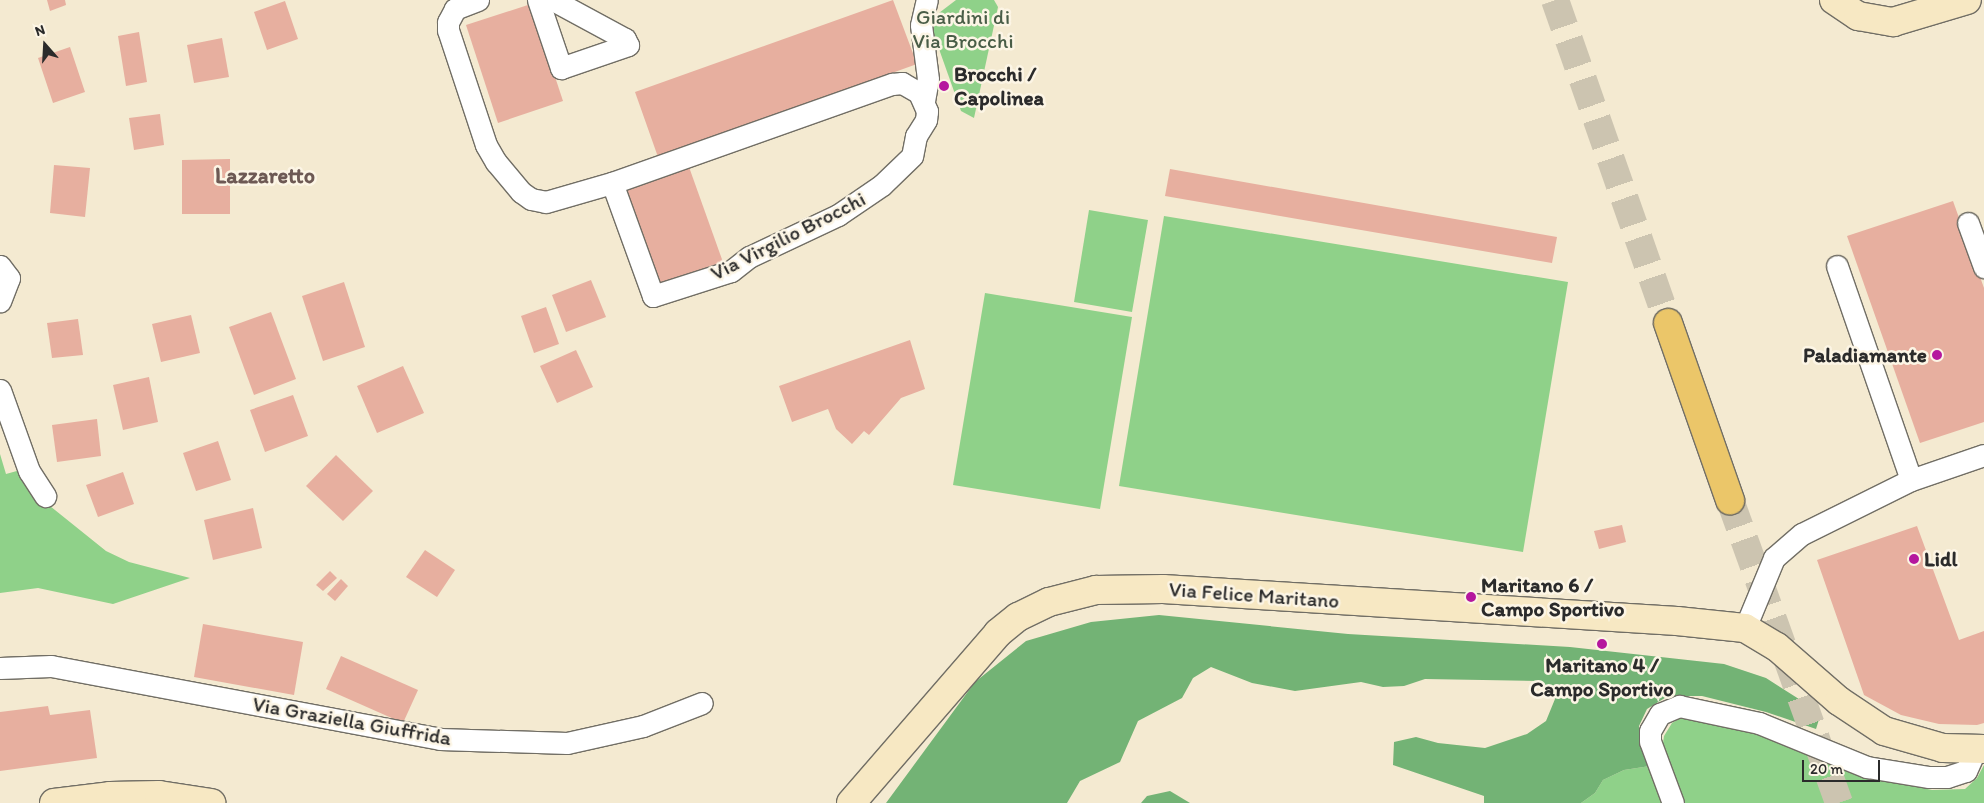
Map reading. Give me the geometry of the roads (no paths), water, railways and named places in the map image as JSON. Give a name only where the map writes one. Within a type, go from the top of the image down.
[{"type":"highway","points":[[1668,323],[1730,500]]},
{"type":"street","points":[[478,0],[455,9],[448,22],[486,145],[496,162],[521,192],[531,199],[546,202],[612,183],[892,84],[911,87],[924,101]]},
{"type":"street","points":[[538,0],[561,68],[628,45],[625,39],[553,0]]},
{"type":"street","name":"Via Virgilio Brocchi","points":[[612,183],[651,293],[656,296],[731,271],[749,257],[838,215],[865,198],[912,156],[916,136],[926,120],[924,101],[928,79],[921,25],[927,0]]},
{"type":"street","points":[[1834,0],[1858,16],[1893,22],[1968,0]]},
{"type":"street","points":[[1968,223],[1984,267]]},
{"type":"street","points":[[0,266],[9,278],[0,301]]},
{"type":"street","points":[[1837,266],[1911,480]]},
{"type":"street","points":[[0,390],[29,471],[44,496]]},
{"type":"street","points":[[1745,628],[1774,558],[1802,534],[1911,480],[1984,455]]},
{"type":"street","name":"Via Felice Maritano","points":[[851,803],[998,633],[1018,617],[1074,594],[1163,589],[1677,621],[1745,628],[1777,647],[1839,701],[1884,731],[1912,742],[1980,750],[1966,771],[1947,777],[1929,777],[1867,767],[1759,723],[1679,706],[1660,714],[1650,731],[1650,741],[1673,803]]},
{"type":"street","name":"Via Graziella Giuffrida","points":[[0,668],[51,666],[440,739],[567,743],[643,726],[702,703]]},
{"type":"street","points":[[54,803],[110,796],[149,796],[211,803]]},
{"type":"tunnel","points":[[1555,0],[1668,323]]},
{"type":"tunnel","points":[[1730,500],[1839,803]]},
{"type":"place","name":"Brocchi / Capolinea","points":[[944,86]]},
{"type":"place","name":"Paladiamante","points":[[1937,355]]},
{"type":"place","name":"Lidl","points":[[1914,559]]},
{"type":"place","name":"Maritano 6 / Campo Sportivo","points":[[1471,597]]},
{"type":"place","name":"Maritano 4 / Campo Sportivo","points":[[1602,644]]},
{"type":"district","name":"Lazzaretto","points":[[265,176]]},
{"type":"park label","name":"Giardini di Via Brocchi","points":[[963,29]]}]
